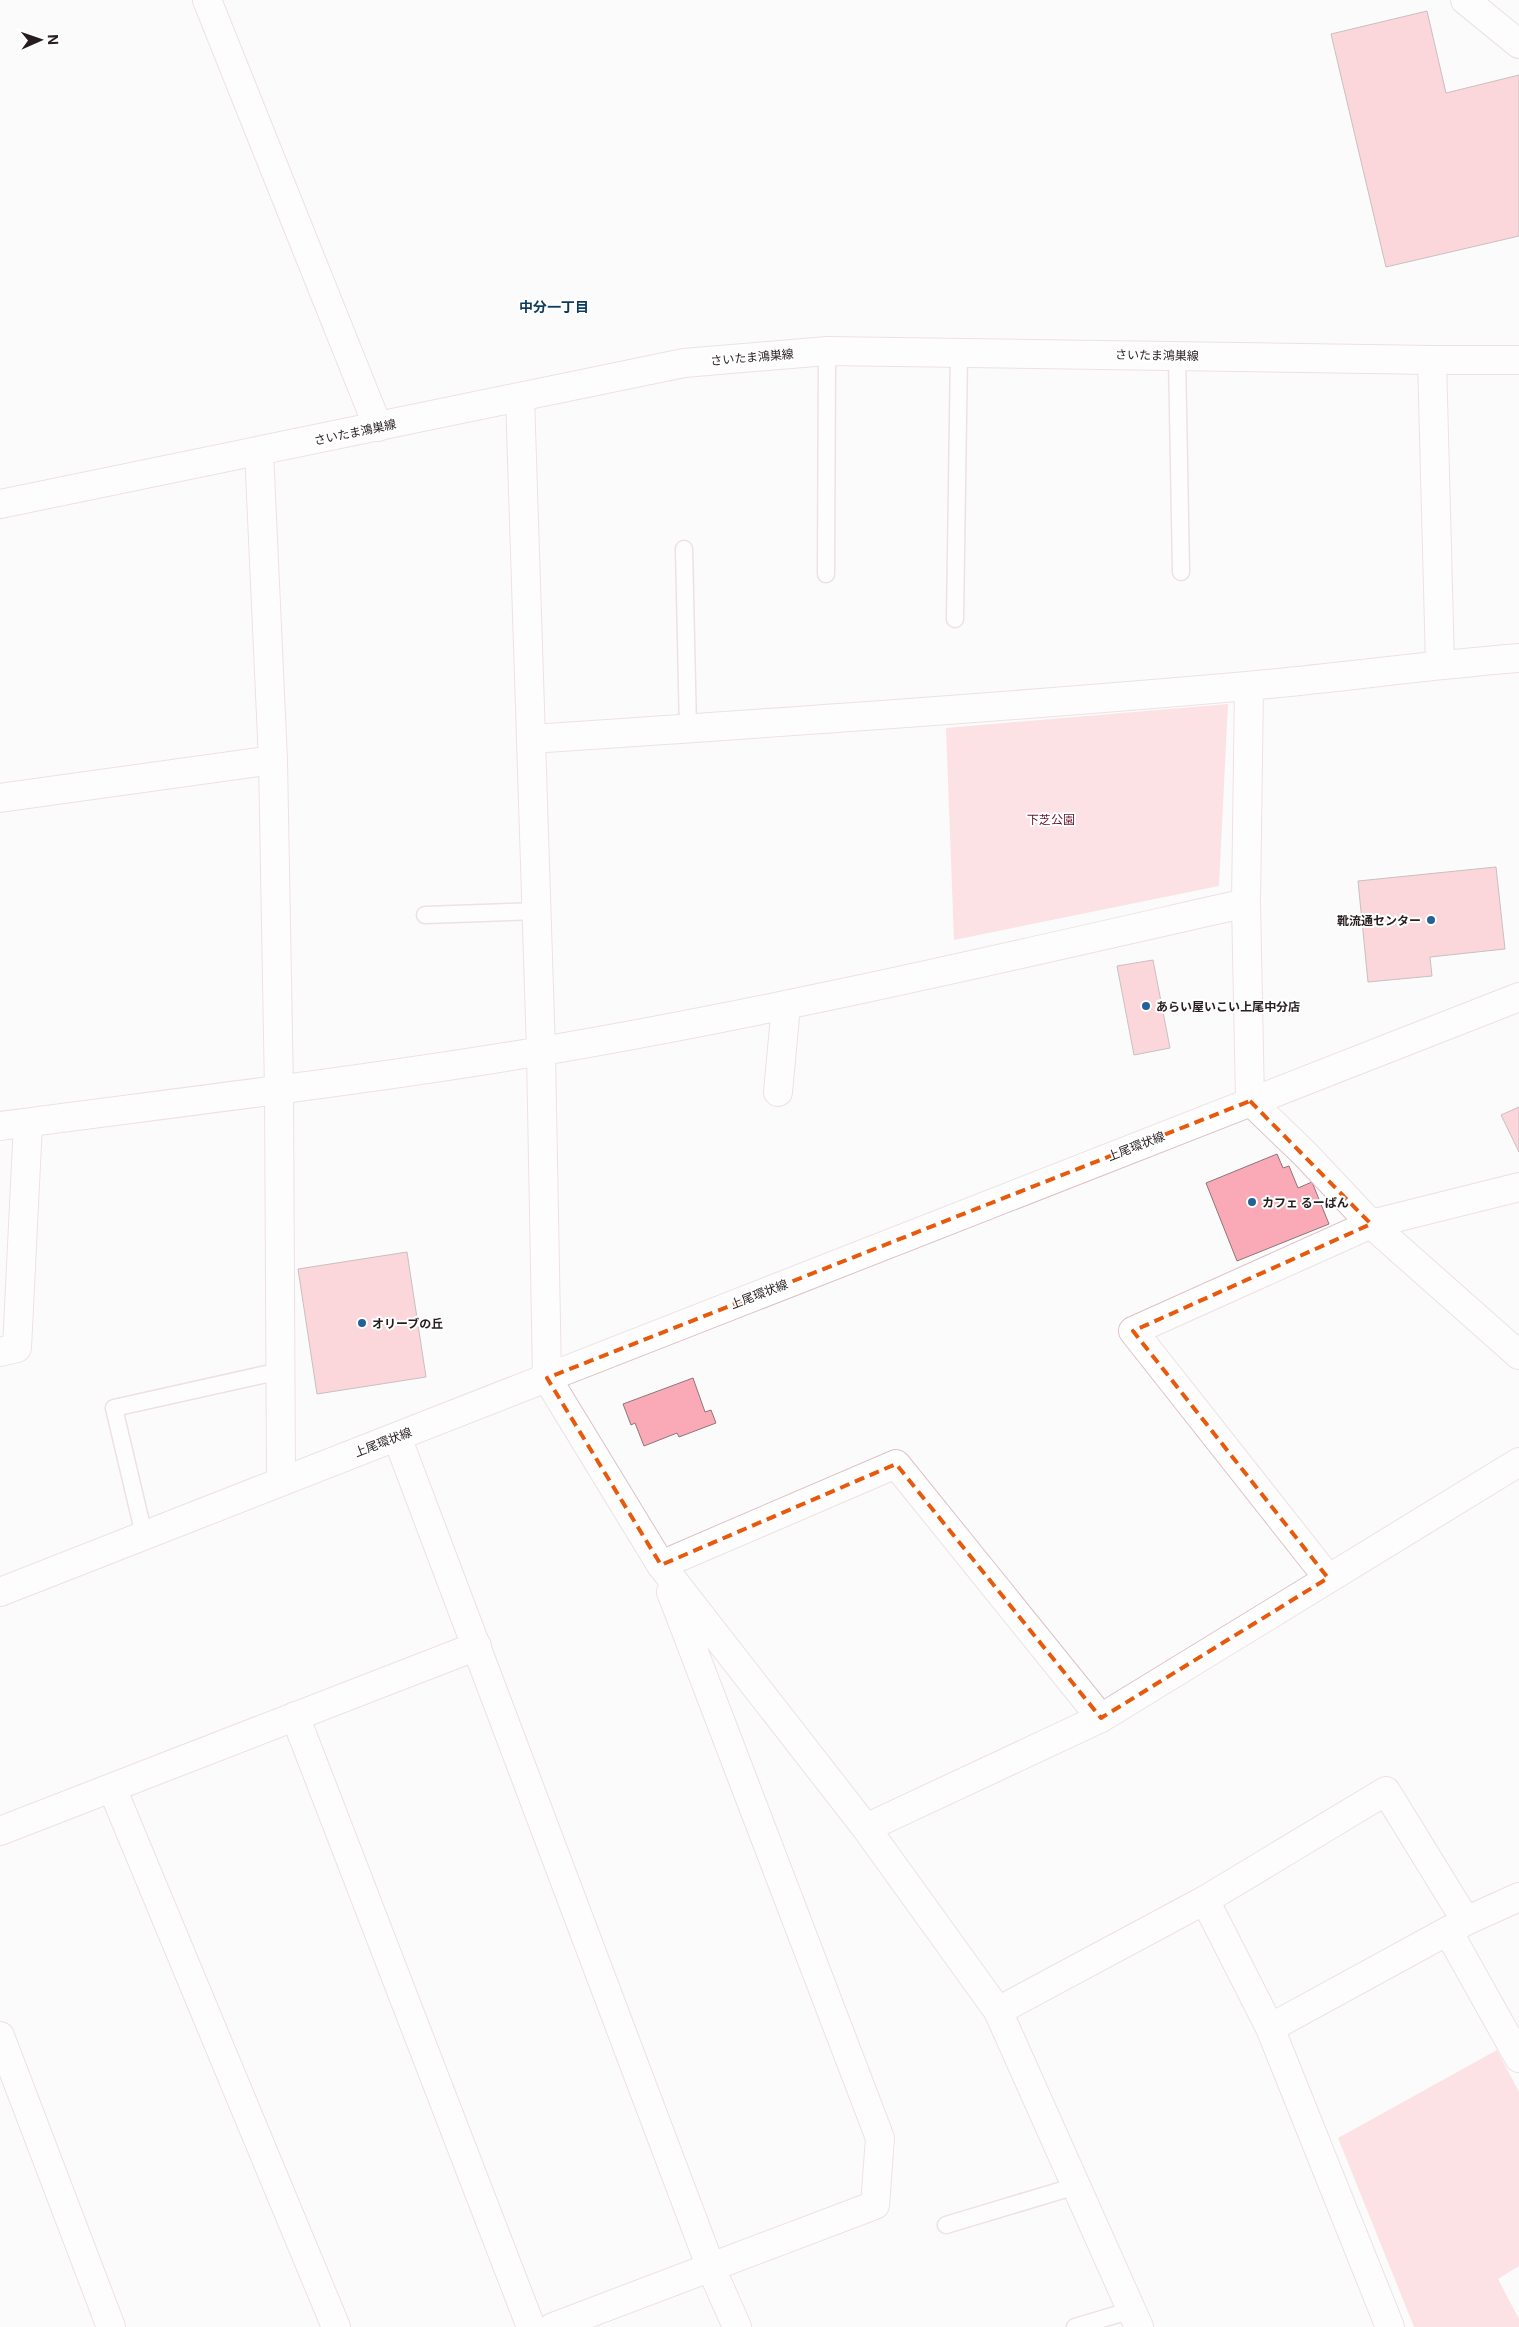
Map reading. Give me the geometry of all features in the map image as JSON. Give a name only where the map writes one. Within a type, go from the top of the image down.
[{"type":"street","points":[[207,0],[378,427]]},
{"type":"street","points":[[1465,0],[1519,44]]},
{"type":"street","name":"さいたま鴻巣線","points":[[0,504],[684,363],[827,351],[1519,360]]},
{"type":"street","points":[[1432,360],[1440,664]]},
{"type":"street","points":[[520,398],[541,1051],[547,1378],[661,1565],[866,1828],[998,2011],[1135,2318]]},
{"type":"street","points":[[259,451],[273,760],[279,1090],[281,1482]]},
{"type":"street","points":[[531,739],[906,714],[1250,686],[1440,664],[1519,658]]},
{"type":"street","points":[[1250,686],[1246,904],[1250,1101],[1305,1154],[1372,1224],[1519,1355]]},
{"type":"street","points":[[0,798],[273,760]]},
{"type":"street","points":[[0,1126],[279,1090],[541,1051],[786,1006],[1246,904]]},
{"type":"street","name":"上尾環状線","points":[[0,1592],[1519,997]]},
{"type":"street","points":[[778,1092],[786,1006]]},
{"type":"street","points":[[0,1352],[18,1348],[28,1123]]},
{"type":"street","points":[[1328,1578],[1133,1330],[1372,1224],[1519,1187]]},
{"type":"street","points":[[397,1437],[711,2268],[737,2327]]},
{"type":"street","points":[[866,1828],[1101,1718],[1519,1462]]},
{"type":"street","points":[[661,1565],[896,1464],[1101,1718]]},
{"type":"street","points":[[553,2327],[875,2206],[880,2138],[661,1565]]},
{"type":"street","points":[[0,1831],[477,1646]]},
{"type":"street","points":[[295,1716],[531,2327]]},
{"type":"street","points":[[112,1788],[336,2327]]},
{"type":"street","points":[[998,2011],[1205,1900],[1386,1791],[1457,1926],[1519,2058]]},
{"type":"street","points":[[1270,2028],[1457,1926],[1519,1896]]},
{"type":"street","points":[[1205,1900],[1270,2028],[1390,2327]]},
{"type":"street","points":[[0,2036],[111,2327]]},
{"type":"lane","points":[[826,574],[827,351]]},
{"type":"lane","points":[[955,619],[959,352]]},
{"type":"lane","points":[[1177,356],[1180,572]]},
{"type":"lane","points":[[684,549],[688,729]]},
{"type":"lane","points":[[425,914],[537,911]]},
{"type":"lane","points":[[144,1536],[114,1408],[280,1371]]},
{"type":"lane","points":[[946,2225],[1076,2186]]},
{"type":"lane","points":[[1075,2327],[1135,2318]]},
{"type":"highlighted area","points":[[1250,1101],[1371,1224],[1133,1331],[1328,1578],[1101,1718],[896,1464],[661,1565],[547,1378]]},
{"type":"green space","name":"下芝公園","points":[[1228,704],[1219,886],[954,940],[946,728]]},
{"type":"green space","points":[[1497,2050],[1519,2092],[1519,2266],[1498,2279],[1519,2319],[1519,2327],[1414,2327],[1338,2138]]},
{"type":"building","points":[[1427,11],[1446,93],[1519,75],[1519,236],[1386,267],[1331,34]]},
{"type":"building","points":[[1496,867],[1505,949],[1430,957],[1432,976],[1368,982],[1358,881]]},
{"type":"building","points":[[1153,960],[1170,1048],[1134,1055],[1117,966]]},
{"type":"building","points":[[1519,1107],[1519,1152],[1501,1115]]},
{"type":"building","points":[[1277,1154],[1283,1168],[1289,1166],[1298,1188],[1312,1182],[1329,1224],[1237,1261],[1206,1183]]},
{"type":"building","points":[[407,1252],[426,1377],[317,1394],[298,1269]]},
{"type":"building","points":[[693,1378],[705,1412],[711,1410],[716,1423],[679,1437],[677,1433],[644,1446],[635,1423],[631,1425],[623,1404]]},
{"type":"place","name":"靴流通センター","points":[[1431,920]]},
{"type":"place","name":"あらい屋いこい上尾中分店","points":[[1146,1006]]},
{"type":"place","name":"カフェ るーぱん","points":[[1252,1202]]},
{"type":"place","name":"オリーブの丘","points":[[362,1323]]},
{"type":"district","name":"中分一丁目","points":[[554,306]]}]
